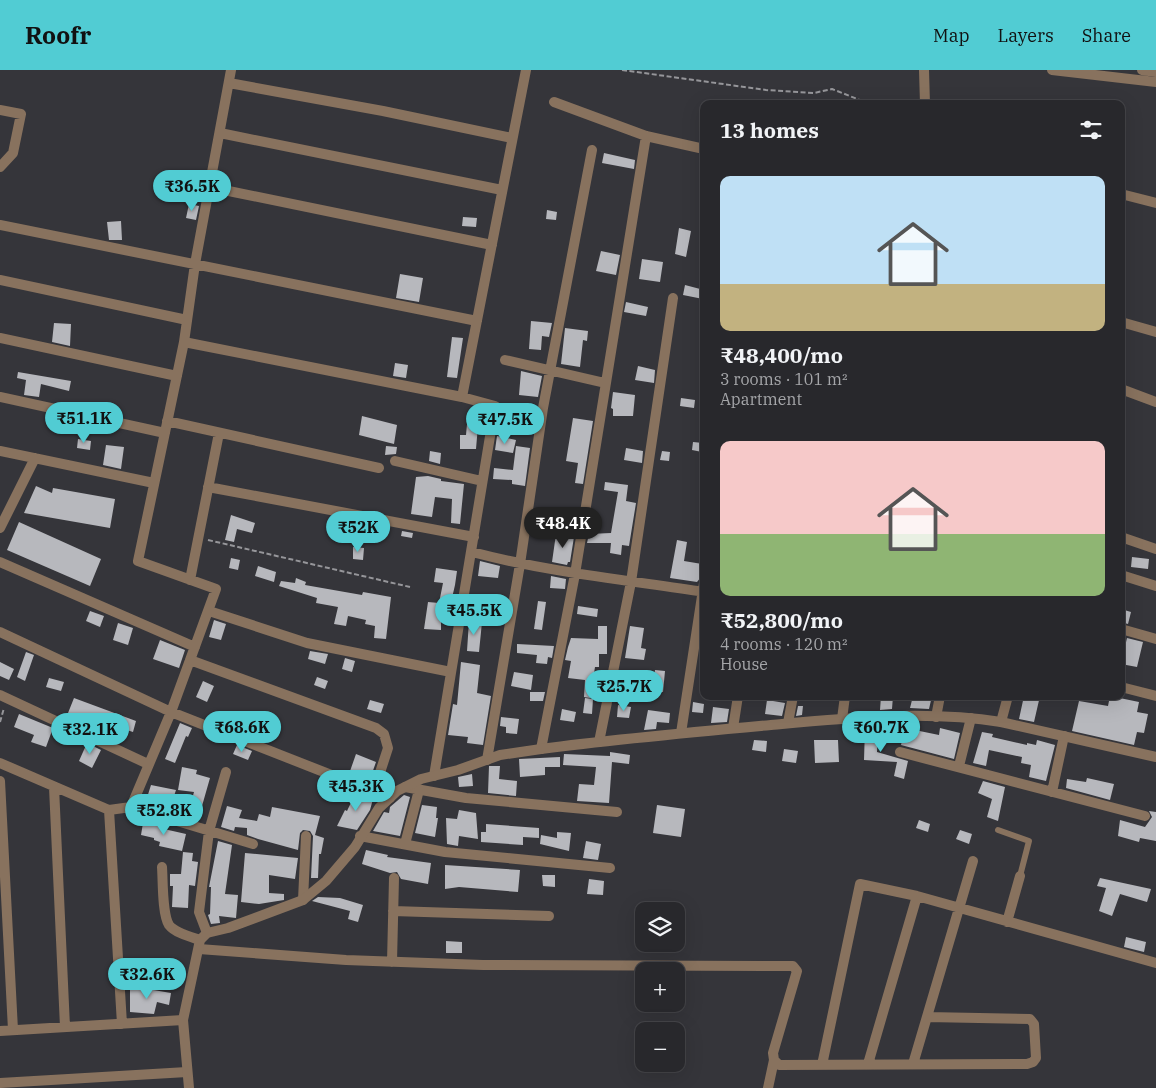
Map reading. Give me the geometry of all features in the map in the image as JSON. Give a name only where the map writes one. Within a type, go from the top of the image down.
[{"type":"street","points":[[130,807],[171,712],[216,589],[138,561],[184,342],[195,264],[231,70]]},
{"type":"street","points":[[462,397],[526,70]]},
{"type":"street","points":[[924,70],[925,100]]},
{"type":"street","points":[[1052,70],[1156,82]]},
{"type":"street","points":[[1142,70],[1156,72]]},
{"type":"street","points":[[229,83],[384,110],[512,138]]},
{"type":"street","points":[[554,102],[646,136],[700,148]]},
{"type":"street","points":[[0,110],[21,114],[13,153],[0,166]]},
{"type":"street","points":[[220,132],[502,190]]},
{"type":"street","points":[[541,749],[575,574],[646,136]]},
{"type":"street","points":[[487,760],[520,564],[543,408],[592,150]]},
{"type":"street","points":[[209,188],[492,245]]},
{"type":"street","points":[[1125,195],[1156,203]]},
{"type":"street","points":[[0,225],[477,321]]},
{"type":"street","points":[[0,280],[187,320]]},
{"type":"street","points":[[599,742],[631,582],[673,298]]},
{"type":"street","points":[[1125,323],[1156,332]]},
{"type":"street","points":[[0,338],[177,376]]},
{"type":"street","points":[[184,342],[462,397],[495,406],[434,776]]},
{"type":"street","points":[[505,360],[605,383]]},
{"type":"street","points":[[1125,390],[1156,402]]},
{"type":"street","points":[[0,397],[164,433]]},
{"type":"street","points":[[167,421],[379,468]]},
{"type":"street","points":[[190,580],[219,433]]},
{"type":"street","points":[[0,452],[154,483]]},
{"type":"street","points":[[0,528],[36,458]]},
{"type":"street","points":[[394,461],[482,481]]},
{"type":"street","points":[[208,487],[474,537]]},
{"type":"street","points":[[1125,538],[1156,549]]},
{"type":"street","points":[[472,552],[520,564],[575,574],[700,589]]},
{"type":"street","points":[[0,562],[195,646]]},
{"type":"street","points":[[1125,576],[1156,586]]},
{"type":"street","points":[[681,733],[700,609]]},
{"type":"street","points":[[208,611],[307,643],[451,672]]},
{"type":"street","points":[[1125,630],[1156,639]]},
{"type":"street","points":[[0,632],[171,712],[390,798]]},
{"type":"street","points":[[190,660],[376,728],[384,734],[388,748],[374,791]]},
{"type":"street","points":[[1125,688],[1156,696]]},
{"type":"street","points":[[4,697],[148,764]]},
{"type":"street","points":[[733,728],[737,700]]},
{"type":"street","points":[[788,723],[792,700]]},
{"type":"street","points":[[842,719],[844,700]]},
{"type":"street","points":[[936,717],[939,700]]},
{"type":"street","points":[[1001,722],[1007,700]]},
{"type":"street","points":[[202,941],[228,928],[303,900],[326,881],[355,847],[360,836],[379,808],[405,787],[500,755],[599,742],[788,723],[842,719],[936,717],[971,718],[1001,722],[1156,757]]},
{"type":"street","points":[[959,766],[971,718]]},
{"type":"street","points":[[1052,792],[1064,736]]},
{"type":"street","points":[[900,752],[1145,816]]},
{"type":"street","points":[[0,763],[109,810],[130,807],[253,844]]},
{"type":"street","points":[[189,1088],[183,1020],[202,941],[199,912],[209,831],[226,772]]},
{"type":"street","points":[[0,782],[12,1030]]},
{"type":"street","points":[[54,787],[65,1027]]},
{"type":"street","points":[[405,787],[466,798],[617,812]]},
{"type":"street","points":[[405,844],[419,790]]},
{"type":"street","points":[[109,810],[122,1024]]},
{"type":"street","points":[[303,900],[306,836]]},
{"type":"street","points":[[360,836],[445,852],[610,868]]},
{"type":"street","points":[[913,1064],[973,862]]},
{"type":"street","points":[[162,866],[166,916],[169,925],[178,932],[202,941],[392,962],[483,965],[794,966],[797,971],[773,1053],[774,1060],[768,1088]]},
{"type":"street","points":[[1007,922],[1020,876]]},
{"type":"street","points":[[392,962],[394,878]]},
{"type":"street","points":[[822,1065],[860,884],[917,896],[1156,963]]},
{"type":"street","points":[[868,1064],[917,896]]},
{"type":"street","points":[[394,911],[549,916]]},
{"type":"street","points":[[774,1060],[783,1066],[1027,1064],[1033,1062],[1036,1058],[1034,1024],[1030,1019],[927,1017]]},
{"type":"street","points":[[0,1031],[183,1020]]},
{"type":"street","points":[[0,1083],[188,1072]]},
{"type":"lane","points":[[998,830],[1029,842],[1020,876]]},
{"type":"path","points":[[622,70],[766,90],[814,93],[832,89],[860,100]]},
{"type":"path","points":[[198,538],[410,587]]},
{"type":"path","points":[[0,722],[4,697]]},
{"type":"building","points":[[604,153],[635,160],[634,169],[602,163]]},
{"type":"building","points":[[189,204],[199,206],[196,220],[186,218]]},
{"type":"building","points":[[547,210],[557,212],[556,220],[546,219]]},
{"type":"building","points":[[463,217],[477,218],[476,227],[462,226]]},
{"type":"building","points":[[121,221],[122,240],[109,240],[107,222]]},
{"type":"building","points":[[679,228],[691,231],[686,257],[675,254]]},
{"type":"building","points":[[601,251],[620,255],[616,275],[596,271]]},
{"type":"building","points":[[642,259],[663,262],[660,282],[639,279]]},
{"type":"building","points":[[400,274],[423,278],[419,302],[396,298]]},
{"type":"building","points":[[685,285],[700,289],[700,298],[683,295]]},
{"type":"building","points":[[626,302],[648,307],[646,316],[624,312]]},
{"type":"building","points":[[531,321],[552,323],[549,337],[542,336],[541,350],[529,349]]},
{"type":"building","points":[[54,323],[71,324],[70,346],[52,342]]},
{"type":"building","points":[[565,328],[588,331],[587,341],[583,340],[580,367],[561,364]]},
{"type":"building","points":[[452,337],[463,338],[457,378],[447,377]]},
{"type":"building","points":[[395,363],[408,365],[406,378],[393,376]]},
{"type":"building","points":[[638,366],[655,370],[654,383],[635,380]]},
{"type":"building","points":[[521,371],[542,376],[538,397],[519,395]]},
{"type":"building","points":[[18,372],[71,381],[69,391],[41,384],[39,397],[24,395],[26,380],[17,378]]},
{"type":"building","points":[[613,392],[635,395],[633,416],[613,416],[613,409],[611,408]]},
{"type":"building","points":[[681,398],[695,400],[694,408],[680,406]]},
{"type":"building","points":[[468,413],[479,414],[476,449],[460,449],[460,435],[466,435]]},
{"type":"building","points":[[362,416],[397,425],[394,444],[359,435]]},
{"type":"building","points":[[573,418],[593,421],[583,484],[575,483],[578,463],[566,461]]},
{"type":"building","points":[[497,436],[516,440],[513,453],[495,450]]},
{"type":"building","points":[[78,439],[91,441],[90,450],[77,448]]},
{"type":"building","points":[[693,442],[700,443],[700,452],[692,450]]},
{"type":"building","points":[[106,445],[124,447],[121,469],[103,465]]},
{"type":"building","points":[[386,446],[397,447],[396,454],[385,455]]},
{"type":"building","points":[[516,446],[530,448],[525,486],[512,484],[512,480],[493,479],[494,468],[513,470]]},
{"type":"building","points":[[626,448],[643,451],[642,463],[624,460]]},
{"type":"building","points":[[430,451],[441,453],[440,464],[429,461]]},
{"type":"building","points":[[662,451],[670,452],[669,461],[660,460]]},
{"type":"building","points":[[428,476],[441,479],[441,481],[464,484],[460,524],[451,523],[452,499],[435,497],[432,517],[411,514],[416,477]]},
{"type":"building","points":[[605,482],[628,485],[626,501],[636,503],[629,546],[622,545],[621,555],[610,553],[611,543],[587,543],[589,534],[611,533],[618,492],[604,490]]},
{"type":"building","points":[[36,486],[52,493],[53,488],[115,499],[110,528],[24,513]]},
{"type":"building","points":[[231,515],[255,523],[252,533],[237,529],[234,542],[225,540]]},
{"type":"building","points":[[19,522],[101,559],[90,586],[7,550]]},
{"type":"building","points":[[402,531],[413,533],[412,538],[401,536]]},
{"type":"building","points":[[556,534],[574,537],[570,562],[567,565],[552,562]]},
{"type":"building","points":[[677,540],[687,542],[684,561],[700,564],[700,578],[697,582],[670,578]]},
{"type":"building","points":[[353,547],[364,548],[363,560],[353,559]]},
{"type":"building","points":[[1132,557],[1149,559],[1148,569],[1131,567]]},
{"type":"building","points":[[231,558],[240,560],[238,570],[229,568]]},
{"type":"building","points":[[480,561],[500,566],[498,578],[478,576]]},
{"type":"building","points":[[258,566],[276,572],[274,582],[255,576]]},
{"type":"building","points":[[436,568],[457,571],[449,611],[441,609],[441,630],[424,629],[428,602],[439,603],[443,583],[434,582]]},
{"type":"building","points":[[551,576],[566,579],[565,589],[550,588]]},
{"type":"building","points":[[296,578],[306,582],[305,585],[362,595],[363,592],[391,597],[386,639],[374,638],[375,626],[365,624],[366,620],[348,616],[346,626],[334,624],[338,607],[316,603],[317,598],[279,586],[281,581],[295,583]]},
{"type":"building","points":[[538,601],[546,602],[542,630],[534,629]]},
{"type":"building","points":[[578,606],[598,609],[597,617],[577,614]]},
{"type":"building","points":[[1125,610],[1131,612],[1128,624],[1125,623]]},
{"type":"building","points":[[90,611],[104,616],[100,627],[86,621]]},
{"type":"building","points":[[214,620],[226,624],[221,640],[209,637]]},
{"type":"building","points":[[469,621],[482,622],[479,652],[467,651]]},
{"type":"building","points":[[118,623],[133,628],[128,645],[113,640]]},
{"type":"building","points":[[598,626],[607,626],[607,654],[599,654],[599,667],[595,667],[590,698],[584,697],[585,680],[568,678],[571,661],[565,660],[571,638],[598,639]]},
{"type":"building","points":[[630,626],[644,628],[641,648],[646,649],[644,660],[625,658]]},
{"type":"building","points":[[1127,638],[1143,642],[1137,667],[1125,665]]},
{"type":"building","points":[[160,640],[185,650],[179,668],[153,659]]},
{"type":"building","points":[[517,644],[554,646],[552,658],[548,657],[547,664],[536,663],[537,655],[517,653]]},
{"type":"building","points":[[310,651],[328,654],[325,664],[308,659]]},
{"type":"building","points":[[26,652],[34,655],[25,681],[17,677]]},
{"type":"building","points":[[345,658],[355,661],[352,672],[342,669]]},
{"type":"building","points":[[0,662],[14,669],[9,680],[0,676]]},
{"type":"building","points":[[461,662],[480,665],[477,693],[491,696],[483,745],[467,743],[468,737],[448,735],[453,704],[457,705]]},
{"type":"building","points":[[655,670],[665,671],[663,692],[652,691]]},
{"type":"building","points":[[514,672],[533,675],[531,690],[511,686]]},
{"type":"building","points":[[317,677],[328,681],[325,689],[314,685]]},
{"type":"building","points":[[49,678],[64,682],[61,691],[46,687]]},
{"type":"building","points":[[203,681],[214,686],[207,702],[196,697]]},
{"type":"building","points":[[530,692],[545,692],[543,701],[530,701]]},
{"type":"building","points":[[74,698],[136,721],[133,732],[108,724],[104,736],[66,718]]},
{"type":"building","points":[[585,698],[593,699],[592,714],[583,713]]},
{"type":"building","points":[[1125,699],[1139,702],[1137,712],[1148,714],[1144,733],[1137,732],[1134,745],[1072,731],[1079,701],[1108,706],[1109,700]]},
{"type":"building","points":[[370,700],[384,704],[381,713],[367,709]]},
{"type":"building","points":[[767,700],[785,703],[782,716],[765,714]]},
{"type":"building","points":[[881,700],[893,700],[892,709],[880,710]]},
{"type":"building","points":[[912,700],[931,700],[929,709],[910,708]]},
{"type":"building","points":[[1023,700],[1039,700],[1034,722],[1019,719]]},
{"type":"building","points":[[693,702],[704,704],[703,713],[692,712]]},
{"type":"building","points":[[618,705],[631,707],[629,718],[617,717]]},
{"type":"building","points":[[798,706],[803,706],[802,715],[796,716]]},
{"type":"building","points":[[713,707],[729,709],[727,722],[711,723]]},
{"type":"building","points":[[562,709],[576,712],[574,722],[560,720]]},
{"type":"building","points":[[648,710],[670,713],[669,723],[657,722],[656,729],[644,730]]},
{"type":"building","points":[[19,714],[53,728],[46,747],[31,742],[34,735],[14,727]]},
{"type":"building","points":[[501,717],[519,719],[517,734],[506,733],[506,727],[500,726]]},
{"type":"building","points":[[180,723],[192,728],[188,737],[186,736],[175,763],[165,759]]},
{"type":"building","points":[[865,728],[878,728],[877,752],[908,761],[904,779],[894,776],[897,762],[864,760]]},
{"type":"building","points":[[905,728],[939,735],[940,728],[960,733],[954,759],[901,745]]},
{"type":"building","points":[[982,732],[993,734],[992,737],[1027,745],[1027,743],[1036,745],[1037,740],[1055,745],[1046,781],[1029,777],[1031,765],[1021,763],[1022,757],[989,750],[986,766],[973,763]]},
{"type":"building","points":[[754,740],[767,741],[766,752],[752,750]]},
{"type":"building","points":[[814,740],[838,740],[839,762],[815,763]]},
{"type":"building","points":[[87,743],[101,750],[92,768],[79,761]]},
{"type":"building","points":[[237,745],[252,751],[248,760],[233,754]]},
{"type":"building","points":[[784,749],[798,751],[796,763],[782,761]]},
{"type":"building","points":[[610,752],[630,755],[629,764],[612,762],[609,803],[577,801],[579,784],[594,785],[596,767],[563,765],[564,754],[610,756]]},
{"type":"building","points":[[356,754],[376,762],[369,782],[349,774]]},
{"type":"building","points":[[560,757],[560,767],[545,767],[545,775],[520,777],[519,759]]},
{"type":"building","points":[[489,766],[500,766],[499,779],[517,781],[516,796],[488,793]]},
{"type":"building","points":[[182,767],[197,770],[196,774],[210,778],[198,820],[187,817],[194,792],[178,790]]},
{"type":"building","points":[[472,774],[473,786],[459,787],[458,777]]},
{"type":"building","points":[[1087,778],[1114,784],[1110,800],[1066,788],[1067,779],[1086,782]]},
{"type":"building","points":[[983,781],[1005,787],[998,821],[987,817],[992,799],[978,793]]},
{"type":"building","points":[[151,785],[176,790],[169,811],[145,804]]},
{"type":"building","points":[[356,792],[373,799],[370,810],[357,830],[337,826],[345,810],[347,811]]},
{"type":"building","points":[[404,795],[410,797],[400,836],[373,831],[384,812],[389,813],[390,807]]},
{"type":"building","points":[[422,805],[437,807],[436,818],[438,818],[435,837],[415,833]]},
{"type":"building","points":[[657,805],[685,809],[681,837],[653,833]]},
{"type":"building","points":[[227,806],[242,810],[239,818],[257,821],[259,814],[270,817],[272,807],[320,816],[315,835],[324,838],[321,854],[319,854],[318,878],[311,878],[313,836],[310,831],[303,830],[300,833],[298,850],[258,839],[247,835],[247,828],[235,827],[234,831],[221,827]]},
{"type":"building","points":[[459,810],[476,813],[478,839],[459,836],[458,846],[447,844],[446,818],[457,819]]},
{"type":"building","points":[[1149,811],[1156,812],[1156,841],[1140,838],[1139,842],[1118,836],[1120,820],[1145,827],[1152,817]]},
{"type":"building","points":[[919,820],[930,824],[928,832],[916,828]]},
{"type":"building","points":[[155,821],[165,825],[164,829],[186,834],[182,851],[159,846],[160,842],[154,840],[154,838],[141,835],[143,823],[153,825]]},
{"type":"building","points":[[486,824],[539,828],[539,838],[523,837],[523,845],[481,842],[481,832],[486,832]]},
{"type":"building","points":[[960,830],[972,834],[969,844],[956,839]]},
{"type":"building","points":[[557,832],[571,833],[569,851],[540,844],[541,835],[557,838]]},
{"type":"building","points":[[218,841],[232,845],[225,894],[238,895],[236,918],[219,916],[220,923],[211,924],[208,915],[210,914],[211,887],[209,887]]},
{"type":"building","points":[[586,841],[601,844],[598,860],[583,858]]},
{"type":"building","points":[[366,850],[388,855],[387,857],[431,863],[428,884],[401,879],[397,872],[390,873],[362,864]]},
{"type":"building","points":[[183,852],[193,853],[192,861],[198,862],[195,886],[189,885],[188,908],[172,907],[173,886],[170,886],[170,874],[181,874]]},
{"type":"building","points":[[245,853],[298,858],[295,879],[269,875],[269,893],[284,894],[284,900],[259,904],[241,902]]},
{"type":"building","points":[[445,865],[520,870],[518,892],[459,887],[445,889]]},
{"type":"building","points":[[542,875],[555,875],[555,887],[543,886]]},
{"type":"building","points":[[1100,878],[1151,889],[1147,902],[1120,894],[1112,916],[1099,911],[1106,888],[1097,886]]},
{"type":"building","points":[[589,879],[604,881],[603,895],[587,894]]},
{"type":"building","points":[[318,897],[340,898],[363,905],[358,922],[348,919],[350,911],[312,901]]},
{"type":"building","points":[[1126,937],[1146,942],[1144,952],[1124,947]]},
{"type":"building","points":[[446,941],[462,942],[462,953],[446,953]]},
{"type":"building","points":[[130,986],[171,993],[169,1005],[157,1002],[154,1014],[130,1012]]}]
